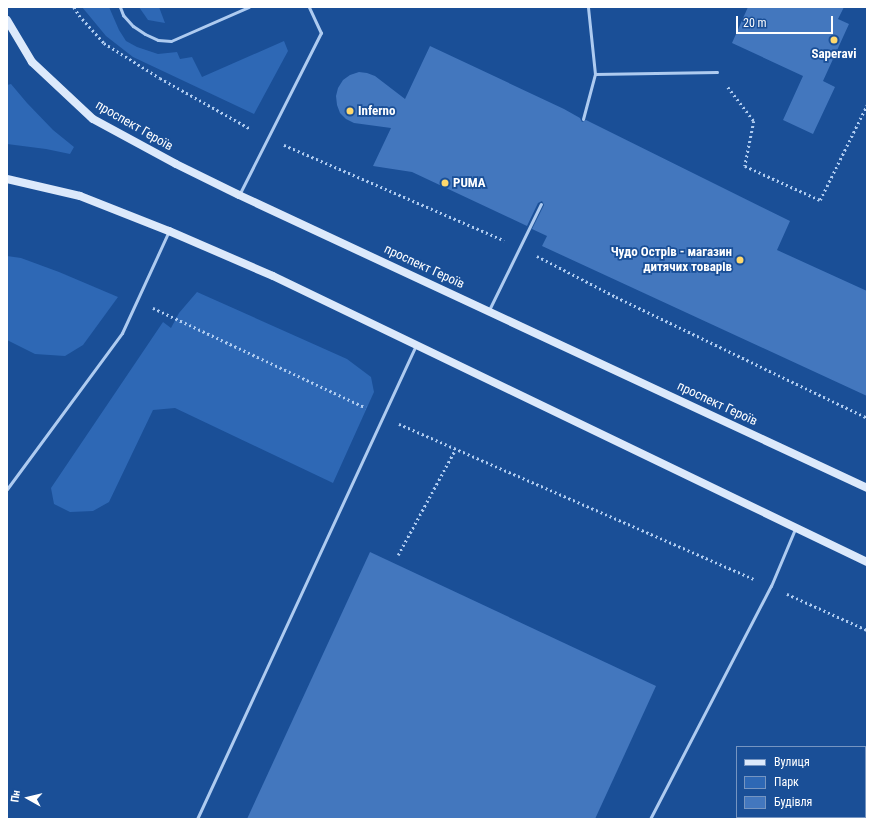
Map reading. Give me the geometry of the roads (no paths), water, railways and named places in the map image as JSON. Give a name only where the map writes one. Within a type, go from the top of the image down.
[{"type":"main road","name":"проспект Героїв","points":[[7,20],[32,62],[93,119],[176,164],[239,195],[489,310],[867,488]]},
{"type":"main road","points":[[7,180],[80,196],[168,231],[273,276],[867,562]]},
{"type":"lane","points":[[120,7],[123,15],[133,26],[158,40],[171,41],[249,7]]},
{"type":"lane","points":[[239,195],[321,33],[309,7]]},
{"type":"lane","points":[[583,119],[595,74],[588,7]]},
{"type":"lane","points":[[595,74],[717,72]]},
{"type":"lane","points":[[489,310],[542,204]]},
{"type":"lane","points":[[7,489],[122,333],[138,301],[168,231]]},
{"type":"lane","points":[[197,819],[416,345]]},
{"type":"lane","points":[[650,819],[771,586],[796,528]]},
{"type":"place","name":"Saperavi","points":[[834,40]]},
{"type":"place","name":"Inferno","points":[[350,111]]},
{"type":"place","name":"PUMA","points":[[445,183]]},
{"type":"place","name":"Чудо Острів - магазин дитячих товарів","points":[[740,260]]}]
